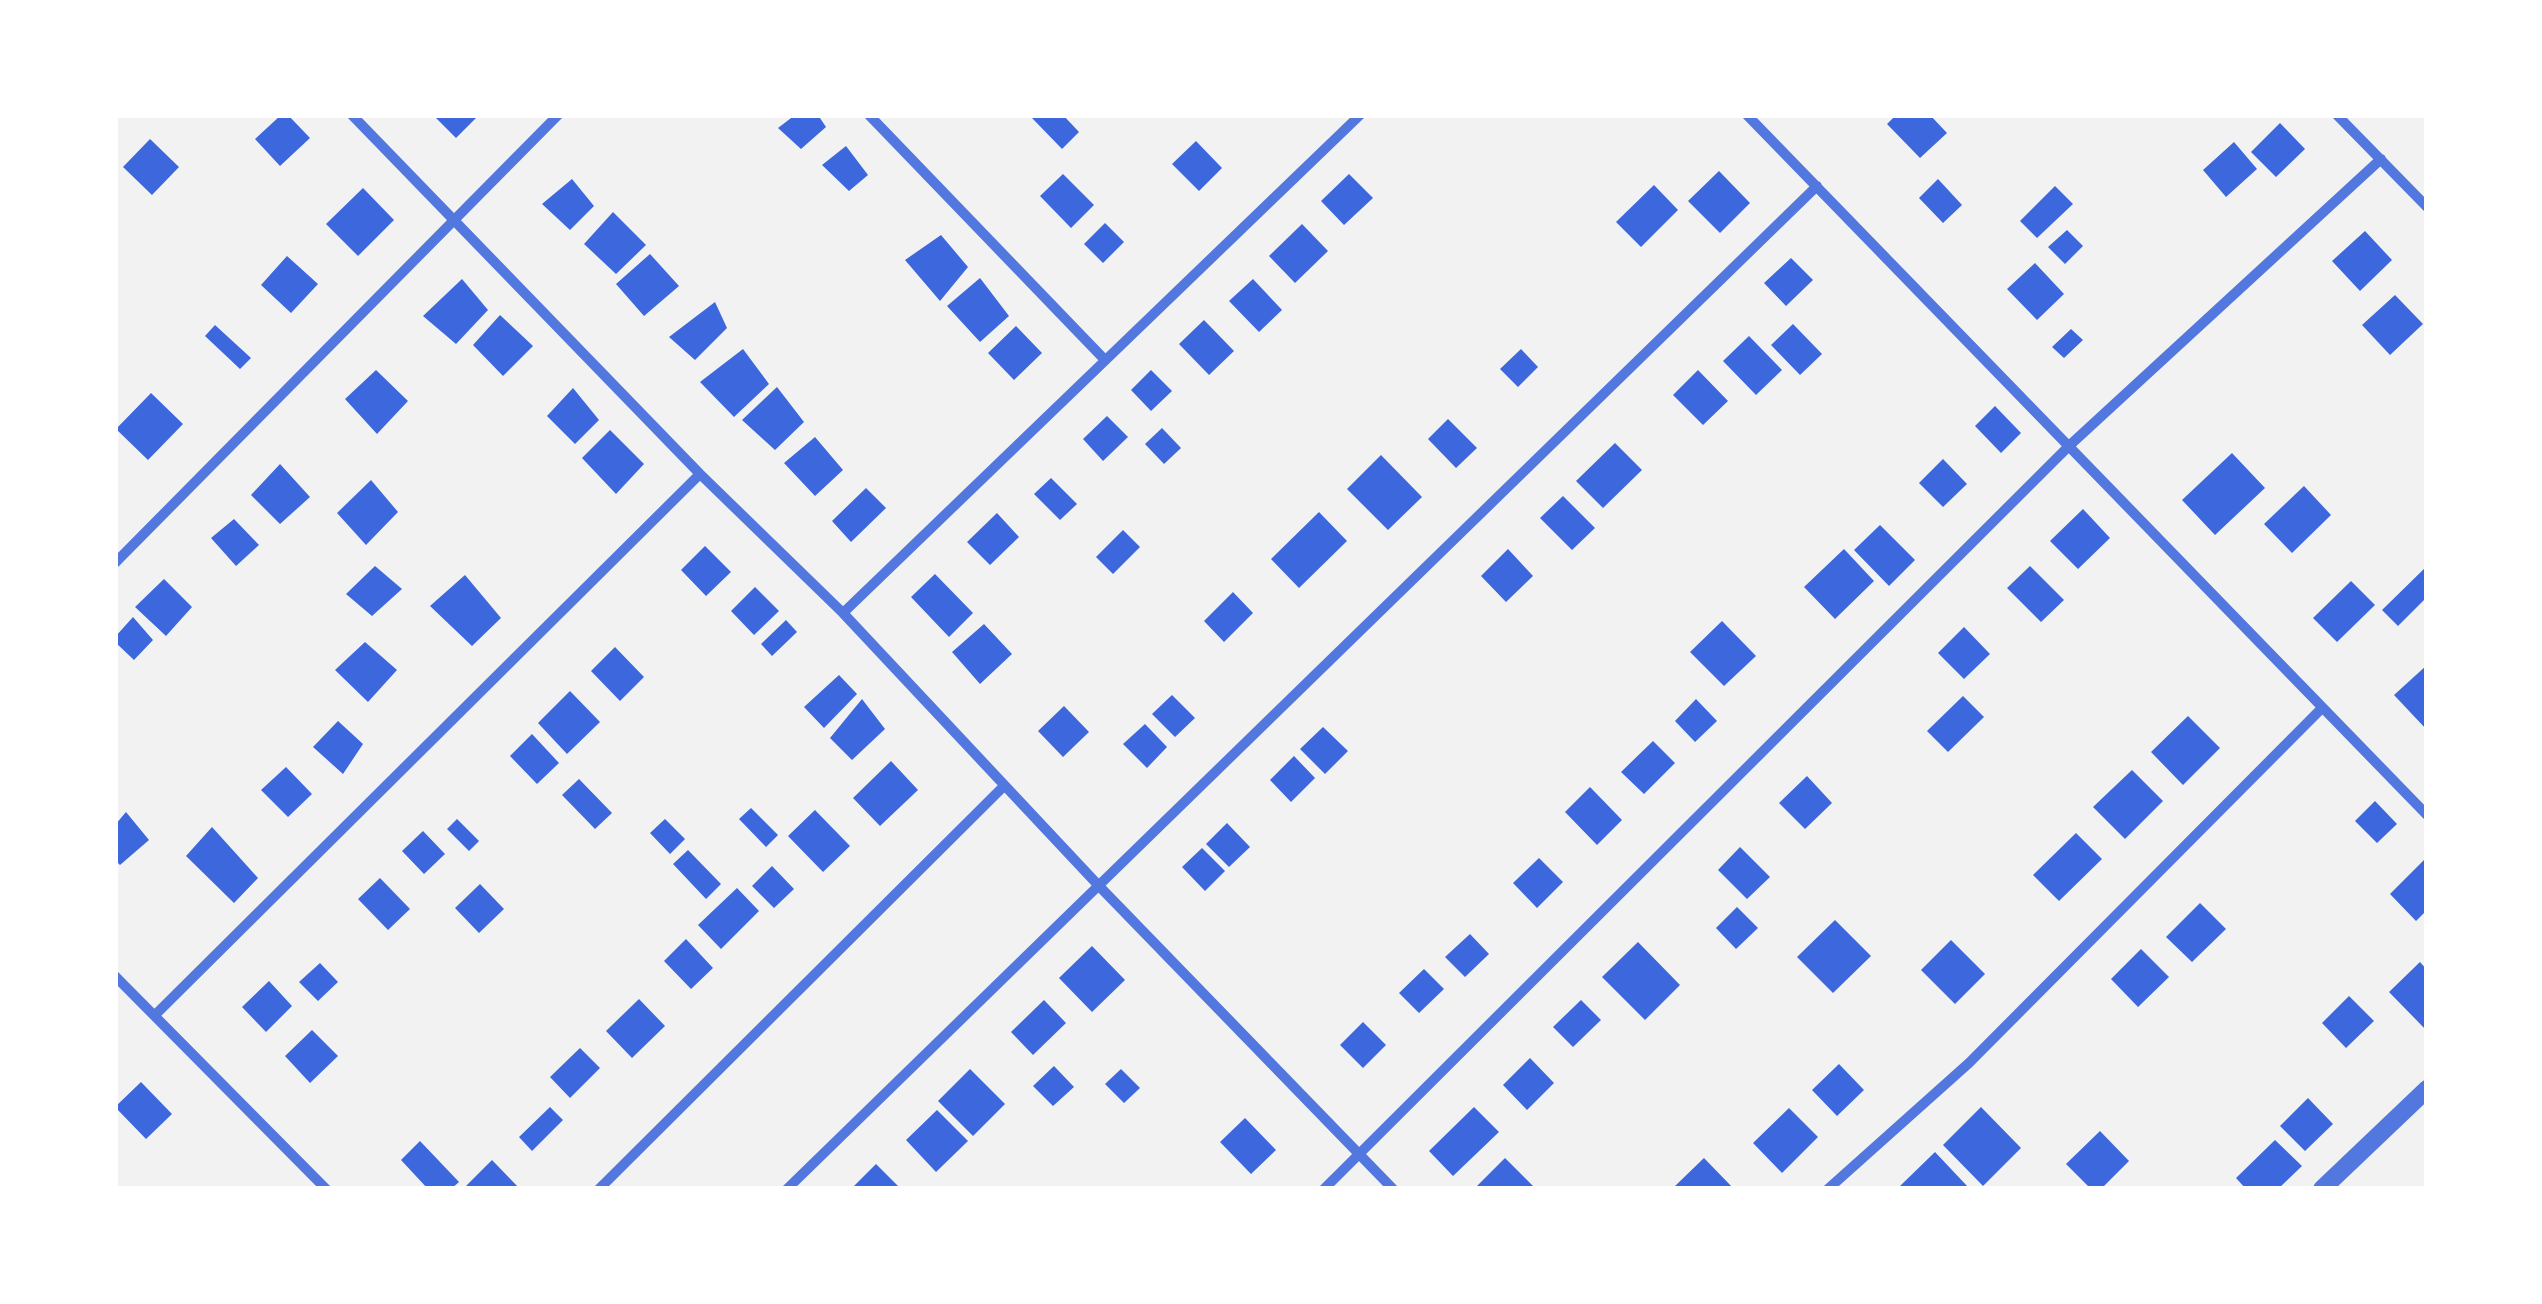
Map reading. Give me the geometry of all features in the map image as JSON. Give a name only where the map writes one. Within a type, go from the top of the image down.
[{"type":"street","points":[[352,115],[700,474],[842,613],[1393,1189]]},
{"type":"street","points":[[115,563],[558,115]]},
{"type":"street","points":[[869,115],[1105,360]]},
{"type":"street","points":[[842,613],[1360,115]]},
{"type":"street","points":[[1747,115],[2427,816]]},
{"type":"street","points":[[2337,115],[2427,207]]},
{"type":"street","points":[[1324,1189],[2070,445],[2380,159]]},
{"type":"street","points":[[788,1189],[1816,186]]},
{"type":"street","points":[[155,1015],[700,474]]},
{"type":"street","points":[[1828,1189],[1968,1063],[2322,708]]},
{"type":"street","points":[[599,1189],[1004,786]]},
{"type":"street","points":[[115,976],[319,1186]]},
{"type":"street","points":[[2322,1189],[2427,1088]]},
{"type":"building","points":[[281,115],[288,115],[310,138],[280,166],[255,139]]},
{"type":"building","points":[[433,115],[479,115],[456,138]]},
{"type":"building","points":[[795,115],[818,115],[826,127],[801,149],[778,128]]},
{"type":"building","points":[[1063,115],[1079,132],[1062,149],[1032,118]]},
{"type":"building","points":[[1896,115],[1930,115],[1947,133],[1920,158],[1887,124]]},
{"type":"building","points":[[2280,123],[2305,149],[2276,177],[2251,152]]},
{"type":"building","points":[[150,139],[179,167],[152,195],[123,167]]},
{"type":"building","points":[[1196,141],[1222,168],[1199,191],[1172,164]]},
{"type":"building","points":[[2234,142],[2257,169],[2226,197],[2203,170]]},
{"type":"building","points":[[846,146],[868,175],[849,191],[822,165]]},
{"type":"building","points":[[1719,171],[1750,203],[1720,233],[1688,201]]},
{"type":"building","points":[[1063,174],[1094,205],[1071,228],[1040,196]]},
{"type":"building","points":[[1349,174],[1373,198],[1344,225],[1321,201]]},
{"type":"building","points":[[572,179],[594,206],[570,230],[542,204]]},
{"type":"building","points":[[1938,179],[1962,205],[1943,223],[1919,198]]},
{"type":"building","points":[[1654,185],[1678,210],[1641,247],[1616,222]]},
{"type":"building","points":[[2055,186],[2073,204],[2037,238],[2020,221]]},
{"type":"building","points":[[363,188],[394,220],[358,256],[326,224]]},
{"type":"building","points":[[613,212],[646,245],[616,274],[584,244]]},
{"type":"building","points":[[1105,223],[1124,242],[1103,263],[1084,244]]},
{"type":"building","points":[[1302,224],[1328,251],[1295,283],[1269,256]]},
{"type":"building","points":[[2067,230],[2083,246],[2065,264],[2048,247]]},
{"type":"building","points":[[2365,231],[2392,260],[2360,291],[2332,261]]},
{"type":"building","points":[[941,235],[968,267],[940,301],[905,260]]},
{"type":"building","points":[[650,254],[679,286],[644,316],[616,284]]},
{"type":"building","points":[[287,256],[318,284],[291,313],[261,285]]},
{"type":"building","points":[[1791,258],[1813,280],[1786,306],[1764,283]]},
{"type":"building","points":[[2035,263],[2064,294],[2037,320],[2007,289]]},
{"type":"building","points":[[980,278],[1009,316],[980,342],[947,306]]},
{"type":"building","points":[[462,279],[488,310],[456,344],[423,316]]},
{"type":"building","points":[[1253,279],[1282,310],[1259,332],[1229,301]]},
{"type":"building","points":[[2395,295],[2423,324],[2390,355],[2362,325]]},
{"type":"building","points":[[715,302],[727,328],[695,360],[669,337]]},
{"type":"building","points":[[500,315],[533,346],[503,376],[473,345]]},
{"type":"building","points":[[1204,320],[1234,351],[1209,375],[1179,344]]},
{"type":"building","points":[[1793,324],[1822,354],[1800,375],[1771,345]]},
{"type":"building","points":[[215,325],[251,358],[240,369],[205,336]]},
{"type":"building","points":[[1016,326],[1042,353],[1014,380],[988,353]]},
{"type":"building","points":[[2071,329],[2083,340],[2064,358],[2052,347]]},
{"type":"building","points":[[1749,336],[1782,370],[1756,395],[1723,361]]},
{"type":"building","points":[[743,349],[769,384],[734,417],[700,382]]},
{"type":"building","points":[[1521,349],[1538,367],[1518,387],[1500,369]]},
{"type":"building","points":[[376,370],[408,401],[377,434],[345,399]]},
{"type":"building","points":[[1151,370],[1172,391],[1151,411],[1131,390]]},
{"type":"building","points":[[1698,370],[1728,401],[1703,425],[1673,395]]},
{"type":"building","points":[[777,387],[804,422],[775,450],[742,420]]},
{"type":"building","points":[[573,388],[599,420],[575,444],[547,416]]},
{"type":"building","points":[[151,393],[183,424],[148,460],[116,429]]},
{"type":"building","points":[[1995,406],[2021,433],[2001,453],[1975,426]]},
{"type":"building","points":[[1107,416],[1128,437],[1103,461],[1083,439]]},
{"type":"building","points":[[1448,419],[1477,448],[1456,468],[1428,439]]},
{"type":"building","points":[[1162,428],[1181,448],[1164,464],[1145,444]]},
{"type":"building","points":[[610,430],[644,464],[616,494],[582,458]]},
{"type":"building","points":[[815,437],[843,470],[815,496],[784,463]]},
{"type":"building","points":[[1615,443],[1642,470],[1603,508],[1576,481]]},
{"type":"building","points":[[2232,453],[2265,488],[2215,535],[2182,500]]},
{"type":"building","points":[[1381,455],[1422,497],[1388,530],[1347,489]]},
{"type":"building","points":[[1943,459],[1967,484],[1943,507],[1919,483]]},
{"type":"building","points":[[280,464],[310,497],[280,524],[251,495]]},
{"type":"building","points":[[1051,478],[1077,504],[1060,520],[1034,494]]},
{"type":"building","points":[[371,480],[398,512],[366,545],[337,513]]},
{"type":"building","points":[[2304,486],[2331,515],[2292,553],[2264,524]]},
{"type":"building","points":[[866,488],[886,508],[851,542],[832,521]]},
{"type":"building","points":[[1563,496],[1595,528],[1572,550],[1540,518]]},
{"type":"building","points":[[2083,509],[2110,538],[2078,569],[2050,541]]},
{"type":"building","points":[[1319,512],[1347,541],[1299,588],[1271,559]]},
{"type":"building","points":[[997,513],[1019,537],[990,565],[967,542]]},
{"type":"building","points":[[234,519],[259,545],[236,566],[211,538]]},
{"type":"building","points":[[1880,525],[1915,560],[1889,586],[1854,550]]},
{"type":"building","points":[[1123,530],[1140,547],[1113,574],[1096,557]]},
{"type":"building","points":[[705,546],[731,572],[706,596],[681,570]]},
{"type":"building","points":[[1508,549],[1533,576],[1506,602],[1481,576]]},
{"type":"building","points":[[1844,549],[1874,581],[1835,619],[1804,587]]},
{"type":"building","points":[[375,566],[402,589],[372,616],[346,594]]},
{"type":"building","points":[[2030,566],[2064,600],[2041,622],[2007,588]]},
{"type":"building","points":[[2427,566],[2427,597],[2398,626],[2382,610]]},
{"type":"building","points":[[935,574],[973,613],[949,637],[911,597]]},
{"type":"building","points":[[465,575],[501,618],[472,646],[430,606]]},
{"type":"building","points":[[164,579],[192,607],[166,636],[135,607]]},
{"type":"building","points":[[2351,581],[2375,605],[2337,642],[2313,618]]},
{"type":"building","points":[[755,587],[779,611],[754,635],[731,611]]},
{"type":"building","points":[[1233,592],[1253,613],[1224,642],[1204,621]]},
{"type":"building","points":[[133,617],[153,640],[134,660],[115,642]]},
{"type":"building","points":[[786,620],[797,632],[772,656],[761,644]]},
{"type":"building","points":[[1722,621],[1756,656],[1724,686],[1690,652]]},
{"type":"building","points":[[984,624],[1012,654],[980,684],[952,652]]},
{"type":"building","points":[[1964,627],[1990,654],[1964,679],[1938,653]]},
{"type":"building","points":[[365,642],[397,670],[368,702],[335,670]]},
{"type":"building","points":[[615,647],[644,677],[620,701],[591,671]]},
{"type":"building","points":[[2427,665],[2427,730],[2394,695]]},
{"type":"building","points":[[839,675],[857,694],[824,728],[804,707]]},
{"type":"building","points":[[570,691],[600,722],[567,754],[538,723]]},
{"type":"building","points":[[1172,695],[1195,718],[1175,737],[1152,714]]},
{"type":"building","points":[[1963,696],[1984,717],[1948,752],[1927,731]]},
{"type":"building","points":[[862,699],[885,729],[852,760],[830,738]]},
{"type":"building","points":[[1696,699],[1717,721],[1695,742],[1675,721]]},
{"type":"building","points":[[1064,706],[1089,732],[1063,757],[1038,731]]},
{"type":"building","points":[[2188,716],[2220,748],[2183,785],[2151,752]]},
{"type":"building","points":[[338,721],[363,744],[343,774],[313,747]]},
{"type":"building","points":[[1145,724],[1167,747],[1147,768],[1123,744]]},
{"type":"building","points":[[1323,727],[1348,751],[1325,774],[1300,749]]},
{"type":"building","points":[[532,734],[559,763],[537,784],[510,756]]},
{"type":"building","points":[[1653,741],[1675,763],[1644,794],[1621,772]]},
{"type":"building","points":[[1294,756],[1315,778],[1291,802],[1270,780]]},
{"type":"building","points":[[891,761],[918,790],[880,826],[853,798]]},
{"type":"building","points":[[286,767],[312,794],[288,817],[261,790]]},
{"type":"building","points":[[2132,770],[2163,801],[2125,839],[2093,807]]},
{"type":"building","points":[[1807,776],[1832,803],[1805,829],[1779,803]]},
{"type":"building","points":[[579,779],[612,813],[595,829],[562,795]]},
{"type":"building","points":[[1590,787],[1622,820],[1597,845],[1565,812]]},
{"type":"building","points":[[2375,801],[2397,824],[2377,843],[2355,821]]},
{"type":"building","points":[[751,808],[778,835],[766,847],[739,819]]},
{"type":"building","points":[[815,810],[850,846],[823,872],[788,836]]},
{"type":"building","points":[[126,812],[149,840],[120,865],[115,860],[115,825]]},
{"type":"building","points":[[457,819],[479,841],[469,851],[447,829]]},
{"type":"building","points":[[665,819],[685,839],[670,854],[650,833]]},
{"type":"building","points":[[1227,823],[1250,847],[1229,867],[1206,844]]},
{"type":"building","points":[[212,827],[258,878],[234,903],[186,856]]},
{"type":"building","points":[[423,831],[445,854],[424,874],[402,851]]},
{"type":"building","points":[[2076,833],[2102,859],[2059,901],[2033,875]]},
{"type":"building","points":[[1740,847],[1770,877],[1747,899],[1718,870]]},
{"type":"building","points":[[1202,848],[1225,871],[1205,891],[1182,867]]},
{"type":"building","points":[[688,850],[721,884],[706,899],[673,864]]},
{"type":"building","points":[[2427,857],[2427,910],[2416,921],[2390,894]]},
{"type":"building","points":[[1539,858],[1563,882],[1537,908],[1513,883]]},
{"type":"building","points":[[772,866],[794,889],[774,908],[752,886]]},
{"type":"building","points":[[380,878],[410,909],[388,930],[358,899]]},
{"type":"building","points":[[480,884],[504,909],[479,933],[455,908]]},
{"type":"building","points":[[737,888],[759,911],[721,949],[698,925]]},
{"type":"building","points":[[2200,903],[2226,929],[2192,962],[2166,937]]},
{"type":"building","points":[[1737,907],[1758,928],[1736,949],[1716,928]]},
{"type":"building","points":[[1835,920],[1871,956],[1833,993],[1797,957]]},
{"type":"building","points":[[1470,934],[1489,954],[1465,977],[1445,957]]},
{"type":"building","points":[[686,939],[713,968],[691,989],[664,961]]},
{"type":"building","points":[[1951,940],[1985,974],[1955,1004],[1921,970]]},
{"type":"building","points":[[1638,942],[1680,985],[1645,1020],[1602,977]]},
{"type":"building","points":[[1092,946],[1125,980],[1092,1012],[1059,978]]},
{"type":"building","points":[[2141,949],[2169,977],[2138,1007],[2111,979]]},
{"type":"building","points":[[2420,962],[2427,970],[2427,1031],[2389,992]]},
{"type":"building","points":[[320,963],[338,982],[318,1001],[299,982]]},
{"type":"building","points":[[1424,969],[1444,989],[1419,1013],[1399,993]]},
{"type":"building","points":[[269,981],[292,1006],[266,1032],[242,1007]]},
{"type":"building","points":[[2349,996],[2374,1021],[2346,1048],[2322,1023]]},
{"type":"building","points":[[639,999],[665,1026],[632,1058],[606,1031]]},
{"type":"building","points":[[1044,1000],[1066,1023],[1033,1055],[1011,1032]]},
{"type":"building","points":[[1581,1000],[1601,1020],[1573,1047],[1553,1027]]},
{"type":"building","points":[[1363,1022],[1386,1045],[1363,1068],[1340,1045]]},
{"type":"building","points":[[312,1030],[338,1056],[310,1083],[285,1056]]},
{"type":"building","points":[[580,1048],[600,1068],[570,1098],[550,1077]]},
{"type":"building","points":[[1530,1058],[1554,1083],[1527,1110],[1503,1085]]},
{"type":"building","points":[[1839,1064],[1864,1090],[1837,1116],[1812,1090]]},
{"type":"building","points":[[1054,1066],[1074,1087],[1053,1106],[1033,1086]]},
{"type":"building","points":[[970,1069],[1005,1104],[973,1136],[938,1101]]},
{"type":"building","points":[[1121,1069],[1140,1088],[1124,1103],[1105,1084]]},
{"type":"building","points":[[141,1082],[172,1114],[146,1139],[115,1107]]},
{"type":"building","points":[[2308,1098],[2333,1124],[2305,1151],[2280,1126]]},
{"type":"building","points":[[550,1107],[563,1120],[532,1151],[519,1137]]},
{"type":"building","points":[[1474,1107],[1499,1132],[1453,1176],[1429,1151]]},
{"type":"building","points":[[1981,1107],[2021,1148],[1983,1186],[1943,1145]]},
{"type":"building","points":[[1789,1108],[1818,1137],[1782,1173],[1753,1143]]},
{"type":"building","points":[[937,1110],[968,1141],[936,1172],[906,1140]]},
{"type":"building","points":[[1245,1118],[1276,1150],[1251,1174],[1220,1142]]},
{"type":"building","points":[[2100,1131],[2129,1161],[2101,1189],[2091,1189],[2066,1164]]},
{"type":"building","points":[[2275,1140],[2302,1166],[2278,1189],[2246,1189],[2236,1178]]},
{"type":"building","points":[[420,1141],[459,1182],[451,1189],[428,1189],[401,1160]]},
{"type":"building","points":[[1935,1152],[1968,1187],[1903,1189],[1900,1186]]},
{"type":"building","points":[[1505,1158],[1533,1186],[1530,1189],[1474,1189]]},
{"type":"building","points":[[1704,1158],[1734,1189],[1675,1186]]},
{"type":"building","points":[[492,1160],[520,1189],[466,1186]]},
{"type":"building","points":[[876,1164],[901,1189],[851,1189]]}]
